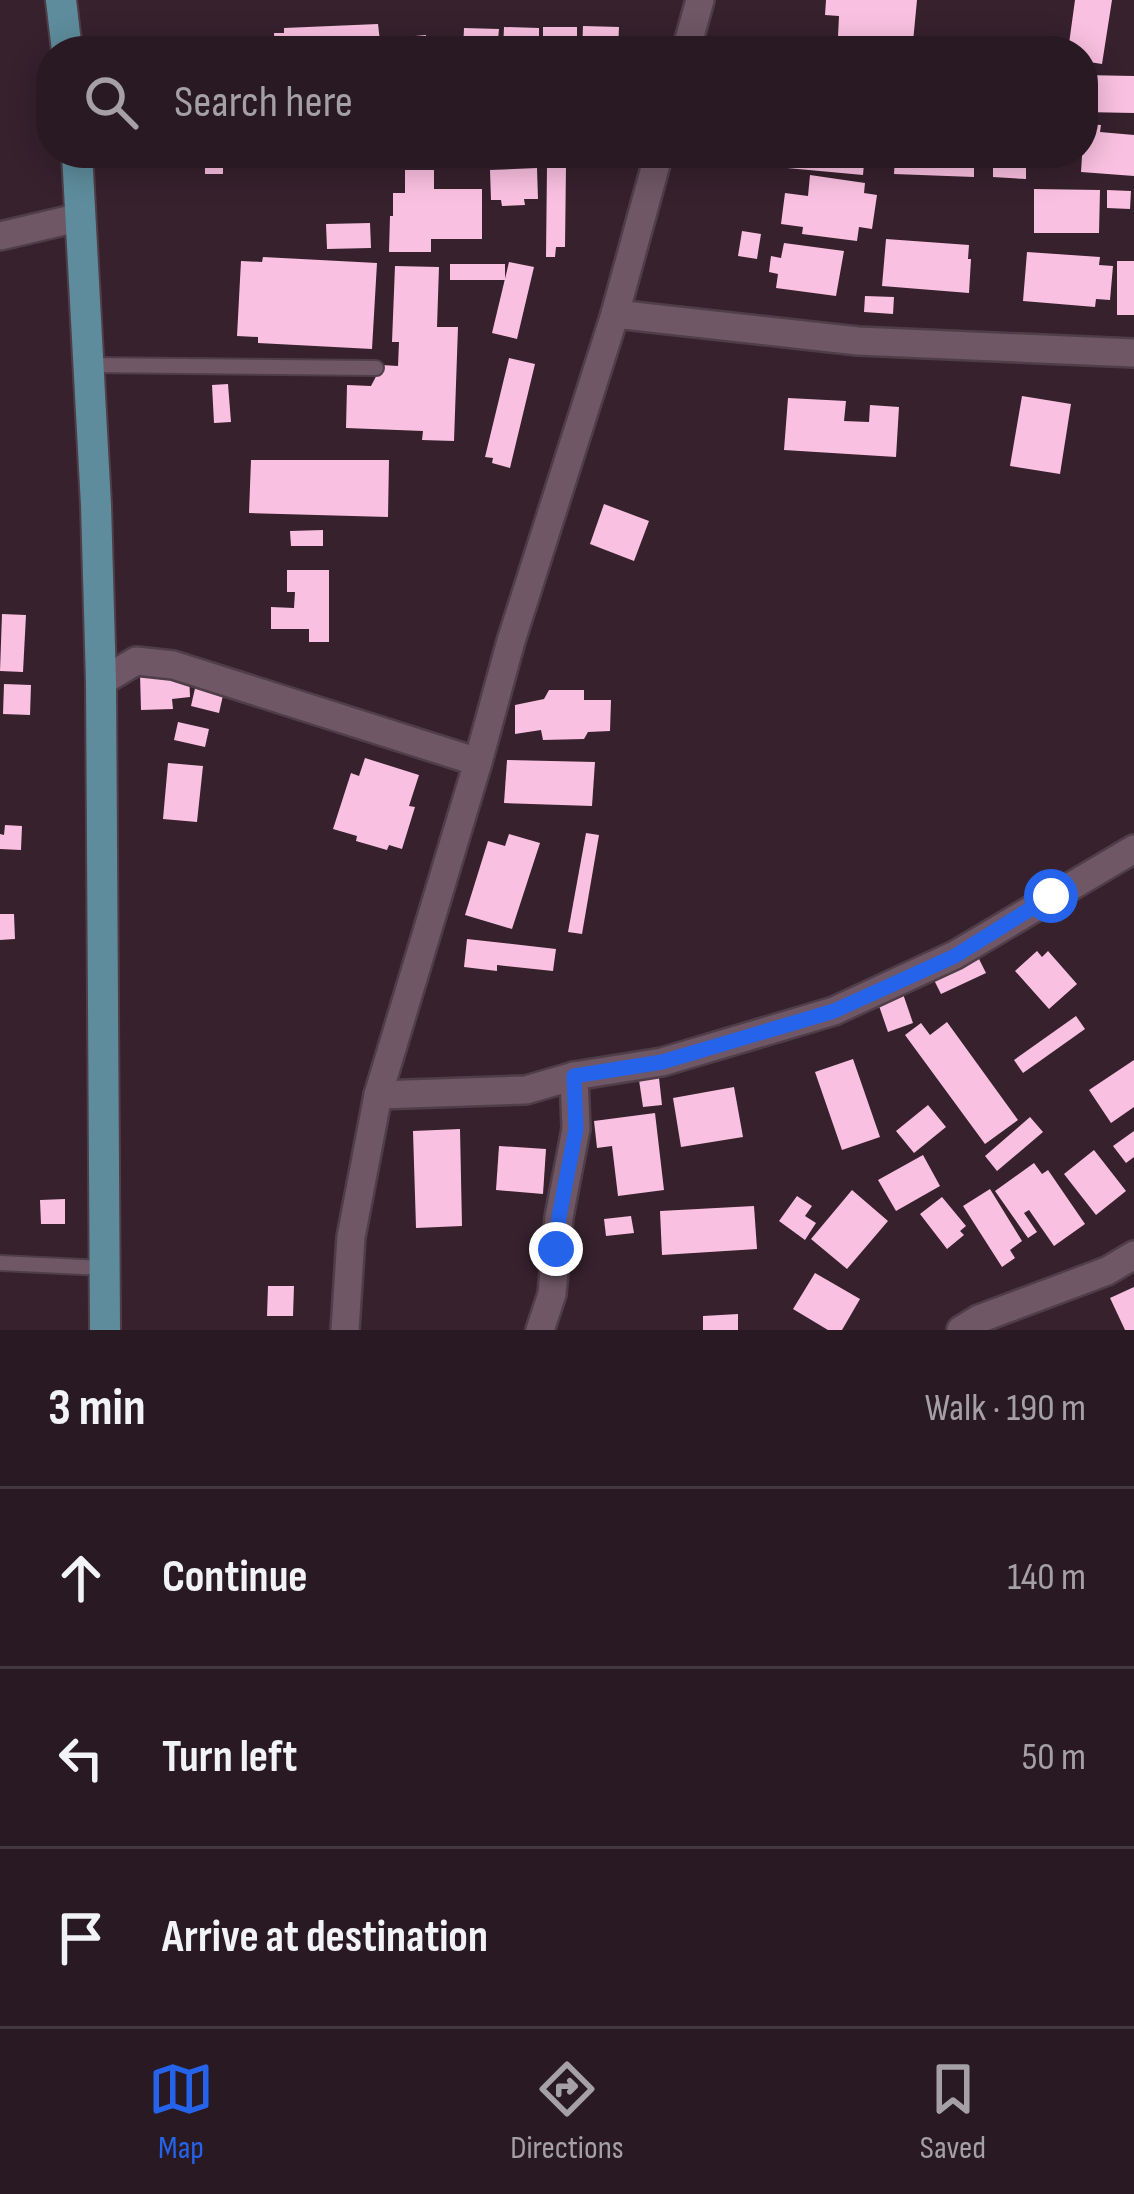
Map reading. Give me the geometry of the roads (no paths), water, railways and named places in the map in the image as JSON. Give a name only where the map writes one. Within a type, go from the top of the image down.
[{"type":"main road","points":[[61,0],[65,36]]},
{"type":"main road","points":[[78,168],[101,682],[105,1330]]},
{"type":"street","points":[[690,36],[700,0]]},
{"type":"street","points":[[345,1330],[351,1237],[377,1095],[512,641],[616,314],[655,168]]},
{"type":"street","points":[[0,236],[81,217]]},
{"type":"street","points":[[616,314],[858,341],[1134,353]]},
{"type":"street","points":[[101,682],[136,661],[173,664],[478,762]]},
{"type":"street","points":[[377,1095],[526,1090],[574,1076],[662,1062],[834,1011],[955,956],[1134,849]]},
{"type":"street","points":[[540,1330],[552,1294],[559,1217],[576,1129],[574,1076]]},
{"type":"street","points":[[961,1330],[1107,1271],[1134,1255]]},
{"type":"lane","points":[[89,365],[376,368]]},
{"type":"lane","points":[[0,1262],[105,1268]]}]
